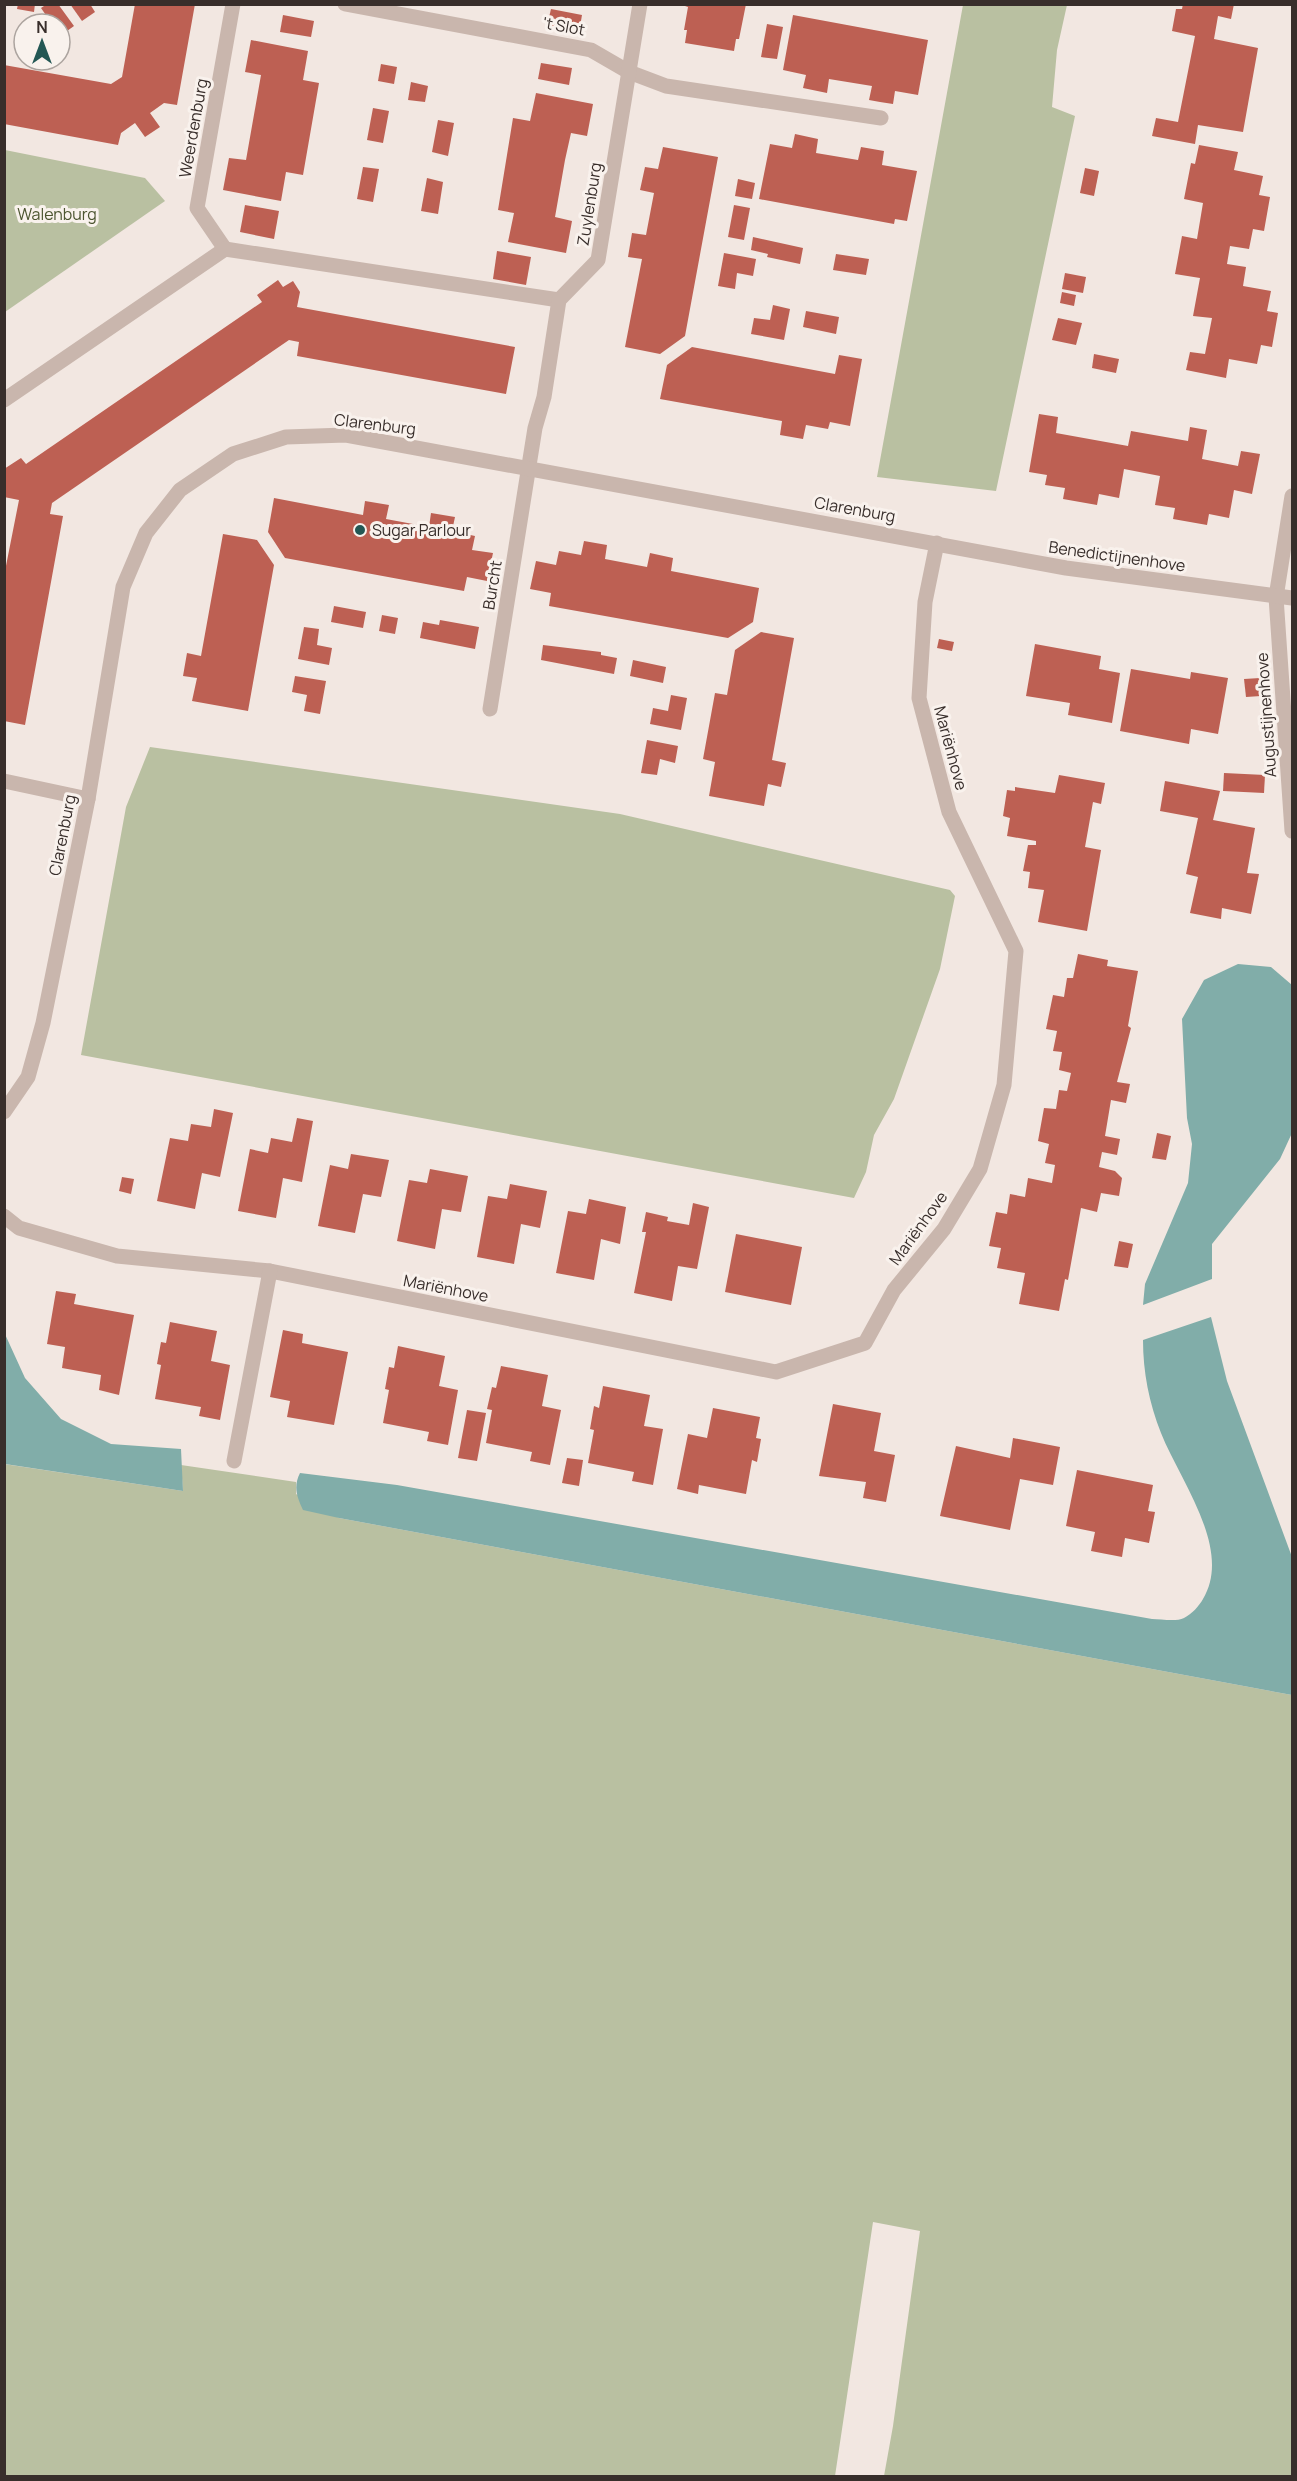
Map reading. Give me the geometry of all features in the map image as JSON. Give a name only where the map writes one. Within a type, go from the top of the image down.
[{"type":"street","name":"Weerdenburg","points":[[225,249],[197,208],[233,4]]},
{"type":"street","name":"'t Slot","points":[[345,4],[591,50],[629,72]]},
{"type":"street","name":"Zuylenburg","points":[[560,300],[598,260],[640,4]]},
{"type":"street","points":[[629,72],[666,86],[881,118]]},
{"type":"street","points":[[4,400],[225,249],[560,300],[544,397],[529,467]]},
{"type":"street","name":"Clarenburg","points":[[4,1112],[28,1077],[43,1023],[88,799],[123,587],[146,533],[180,490],[233,454],[286,437],[346,435],[938,543]]},
{"type":"street","name":"Burcht","points":[[490,709],[529,467]]},
{"type":"street","name":"Augustijnenhove","points":[[1293,496],[1275,597],[1293,831]]},
{"type":"street","name":"Benedictijnenhove","points":[[938,543],[1066,568],[1293,598]]},
{"type":"street","name":"Mariënhove","points":[[4,1216],[19,1228],[117,1256],[270,1271],[776,1372],[865,1343],[894,1290],[944,1229],[980,1169],[1004,1085],[1016,951],[950,812],[919,698],[925,602],[938,543]]},
{"type":"street","points":[[4,781],[88,799]]},
{"type":"street","points":[[234,1461],[270,1271]]},
{"type":"green space","points":[[963,5],[1067,5],[1057,50],[1052,107],[1075,116],[996,491],[877,477]]},
{"type":"green space","name":"Walenburg","points":[[5,150],[145,178],[165,201],[5,312]]},
{"type":"green space","points":[[150,747],[620,814],[950,890],[955,896],[940,969],[894,1099],[874,1135],[866,1172],[854,1198],[81,1055],[126,807]]},
{"type":"green space","points":[[4,1464],[183,1491],[181,1465],[296,1482],[296,1494],[339,1518],[1292,1695],[1292,2476],[884,2476],[920,2231],[873,2222],[835,2476],[5,2476]]},
{"type":"water","points":[[1238,964],[1271,967],[1292,985],[1292,1133],[1280,1159],[1212,1244],[1212,1279],[1143,1305],[1145,1284],[1188,1183],[1192,1144],[1187,1118],[1182,1019],[1204,980]]},
{"type":"water","points":[[1211,1317],[1227,1381],[1292,1557],[1292,1695],[339,1518],[303,1510],[297,1492],[300,1473],[397,1485],[1152,1619],[1181,1619],[1192,1612],[1203,1599],[1211,1579],[1212,1559],[1208,1537],[1200,1515],[1169,1452],[1153,1410],[1146,1376],[1143,1340]]},
{"type":"water","points":[[4,1332],[25,1378],[61,1419],[111,1444],[181,1449],[183,1491],[5,1464]]},
{"type":"building","points":[[18,4],[35,4],[34,12],[17,9]]},
{"type":"building","points":[[47,4],[58,4],[64,12],[44,12],[41,8]]},
{"type":"building","points":[[70,4],[90,4],[95,12],[82,21]]},
{"type":"building","points":[[135,4],[195,4],[177,105],[164,103],[150,113],[160,127],[145,137],[135,123],[121,133],[118,145],[4,124],[4,65],[12,66],[12,72],[43,72],[111,84],[122,77]]},
{"type":"building","points":[[679,4],[746,4],[739,39],[736,39],[734,51],[685,43],[687,30],[684,30],[688,7]]},
{"type":"building","points":[[1183,4],[1234,4],[1231,19],[1218,16],[1214,39],[1258,48],[1243,132],[1198,125],[1195,144],[1152,136],[1156,118],[1178,122],[1195,36],[1172,31],[1176,9],[1182,9]]},
{"type":"building","points":[[551,9],[582,15],[579,32],[547,26]]},
{"type":"building","points":[[283,15],[314,21],[311,37],[280,32]]},
{"type":"building","points":[[793,15],[928,40],[918,95],[895,91],[893,104],[880,102],[869,100],[872,86],[829,79],[827,93],[803,88],[806,75],[783,70]]},
{"type":"building","points":[[767,24],[783,27],[777,59],[761,57]]},
{"type":"building","points":[[251,40],[308,51],[303,80],[319,83],[303,175],[286,172],[281,201],[223,190],[229,158],[246,160],[261,75],[245,72]]},
{"type":"building","points":[[541,63],[572,68],[569,85],[538,79]]},
{"type":"building","points":[[381,64],[397,67],[394,84],[378,81]]},
{"type":"building","points":[[411,82],[428,86],[425,102],[408,100]]},
{"type":"building","points":[[536,93],[593,104],[587,136],[571,133],[565,160],[555,217],[572,221],[566,253],[508,242],[514,213],[498,210],[513,118],[530,121]]},
{"type":"building","points":[[373,108],[389,111],[383,143],[367,140]]},
{"type":"building","points":[[438,120],[454,123],[448,156],[432,152]]},
{"type":"building","points":[[795,134],[818,139],[816,153],[858,160],[861,147],[884,151],[882,165],[917,171],[907,221],[895,219],[894,224],[759,199],[770,144],[792,148]]},
{"type":"building","points":[[1199,145],[1238,152],[1234,170],[1263,176],[1259,195],[1270,197],[1264,231],[1253,229],[1249,249],[1230,246],[1227,264],[1246,267],[1243,286],[1271,291],[1267,311],[1278,313],[1272,347],[1261,345],[1257,364],[1229,359],[1226,378],[1186,370],[1190,352],[1205,354],[1212,318],[1193,316],[1200,278],[1175,274],[1182,236],[1197,239],[1203,203],[1184,199],[1191,163],[1195,164]]},
{"type":"building","points":[[663,147],[718,157],[685,336],[660,354],[625,347],[642,259],[628,257],[632,233],[646,235],[654,193],[640,190],[645,167],[658,169]]},
{"type":"building","points":[[363,167],[379,169],[373,202],[357,199]]},
{"type":"building","points":[[1085,168],[1099,171],[1094,196],[1080,193]]},
{"type":"building","points":[[427,178],[443,182],[438,214],[421,211]]},
{"type":"building","points":[[738,179],[755,183],[752,199],[735,196]]},
{"type":"building","points":[[245,205],[279,211],[274,239],[240,232]]},
{"type":"building","points":[[734,205],[750,208],[744,240],[728,237]]},
{"type":"building","points":[[753,237],[803,248],[800,264],[767,257],[768,254],[751,250]]},
{"type":"building","points":[[497,251],[531,257],[526,285],[493,279]]},
{"type":"building","points":[[724,253],[756,259],[753,276],[737,273],[735,289],[718,286]]},
{"type":"building","points":[[836,254],[869,259],[866,275],[833,270]]},
{"type":"building","points":[[1065,273],[1086,277],[1083,293],[1062,289]]},
{"type":"building","points":[[278,280],[283,287],[293,281],[300,292],[297,307],[515,347],[506,394],[297,356],[299,342],[289,340],[52,503],[50,514],[63,516],[25,725],[4,721],[4,576],[19,500],[4,497],[4,469],[21,458],[26,464],[262,302],[257,295]]},
{"type":"building","points":[[1062,292],[1076,295],[1074,306],[1060,303]]},
{"type":"building","points":[[773,305],[790,309],[784,340],[751,334],[754,318],[770,320]]},
{"type":"building","points":[[806,311],[839,317],[836,334],[803,327]]},
{"type":"building","points":[[1058,318],[1082,323],[1076,345],[1052,340]]},
{"type":"building","points":[[692,347],[835,374],[839,355],[862,359],[850,426],[830,422],[828,429],[806,425],[803,439],[780,435],[782,421],[660,399],[667,365]]},
{"type":"building","points":[[1094,354],[1119,359],[1116,373],[1092,368]]},
{"type":"building","points":[[1039,414],[1058,417],[1056,433],[1128,446],[1131,431],[1188,441],[1190,427],[1207,430],[1202,459],[1238,466],[1241,451],[1260,454],[1252,494],[1234,490],[1229,518],[1209,514],[1207,525],[1173,519],[1175,508],[1155,505],[1160,476],[1124,469],[1119,498],[1099,494],[1097,505],[1063,499],[1065,488],[1045,485],[1047,475],[1029,472]]},
{"type":"building","points":[[274,498],[363,515],[365,501],[389,505],[386,519],[429,527],[431,513],[455,517],[452,531],[475,536],[472,550],[493,553],[487,581],[467,577],[464,591],[285,558],[268,532]]},
{"type":"building","points":[[223,534],[257,540],[274,565],[248,711],[192,701],[197,678],[183,676],[187,653],[201,656]]},
{"type":"building","points":[[584,541],[607,545],[605,559],[647,567],[650,553],[673,558],[671,571],[759,588],[753,622],[728,638],[549,606],[551,593],[530,589],[536,561],[556,565],[559,551],[581,555]]},
{"type":"building","points":[[334,606],[366,612],[363,628],[331,622]]},
{"type":"building","points":[[382,615],[398,618],[395,634],[379,631]]},
{"type":"building","points":[[440,620],[479,627],[475,649],[420,638],[423,622],[439,625]]},
{"type":"building","points":[[304,627],[319,629],[317,645],[332,648],[329,665],[298,659]]},
{"type":"building","points":[[761,632],[794,638],[772,760],[786,763],[781,787],[768,784],[764,806],[709,796],[715,762],[703,759],[715,693],[727,695],[735,650]]},
{"type":"building","points":[[939,639],[954,642],[952,651],[937,648]]},
{"type":"building","points":[[1035,644],[1101,656],[1099,669],[1120,673],[1112,723],[1068,715],[1070,703],[1026,696]]},
{"type":"building","points":[[543,645],[601,652],[601,655],[617,658],[614,674],[541,660]]},
{"type":"building","points":[[633,660],[666,667],[663,683],[630,676]]},
{"type":"building","points":[[1131,669],[1190,679],[1191,672],[1228,678],[1218,734],[1191,729],[1189,744],[1120,731]]},
{"type":"building","points":[[295,676],[326,681],[320,714],[304,711],[307,695],[292,692]]},
{"type":"building","points":[[1260,678],[1261,696],[1246,697],[1244,679]]},
{"type":"building","points":[[671,695],[687,698],[681,730],[650,724],[653,708],[668,711]]},
{"type":"building","points":[[647,740],[678,746],[675,763],[660,759],[657,775],[641,773]]},
{"type":"building","points":[[1224,773],[1265,775],[1264,793],[1223,791]]},
{"type":"building","points":[[1059,775],[1105,783],[1101,804],[1093,802],[1085,847],[1101,850],[1087,931],[1038,922],[1044,890],[1028,888],[1030,872],[1023,871],[1028,845],[1036,845],[1036,841],[1007,836],[1010,818],[1003,816],[1007,790],[1015,791],[1015,787],[1055,793]]},
{"type":"building","points":[[1165,781],[1220,791],[1213,820],[1255,828],[1247,873],[1259,874],[1251,914],[1222,908],[1221,919],[1190,913],[1198,877],[1186,874],[1198,818],[1160,811]]},
{"type":"building","points":[[1078,954],[1108,960],[1107,966],[1138,971],[1128,1026],[1131,1028],[1117,1082],[1130,1084],[1126,1103],[1111,1100],[1105,1136],[1120,1139],[1117,1155],[1102,1152],[1099,1167],[1115,1171],[1122,1178],[1119,1196],[1101,1193],[1097,1212],[1081,1208],[1068,1280],[1065,1279],[1059,1311],[1019,1304],[1025,1273],[997,1268],[1001,1248],[989,1246],[996,1212],[1007,1214],[1010,1194],[1025,1197],[1028,1178],[1052,1183],[1055,1165],[1045,1163],[1049,1144],[1038,1141],[1044,1108],[1056,1109],[1059,1090],[1067,1091],[1071,1073],[1059,1070],[1062,1052],[1053,1051],[1057,1031],[1046,1029],[1053,995],[1064,997],[1067,978],[1073,978]]},
{"type":"building","points":[[214,1109],[233,1113],[220,1177],[202,1173],[195,1209],[157,1201],[170,1138],[188,1141],[191,1124],[211,1127]]},
{"type":"building","points":[[297,1118],[313,1121],[302,1182],[283,1178],[276,1218],[238,1211],[250,1149],[268,1153],[271,1138],[292,1142]]},
{"type":"building","points":[[1157,1133],[1171,1136],[1166,1160],[1152,1158]]},
{"type":"building","points":[[351,1154],[389,1160],[381,1197],[363,1194],[355,1233],[318,1226],[330,1165],[348,1169]]},
{"type":"building","points":[[430,1169],[468,1176],[461,1212],[442,1209],[435,1249],[397,1241],[409,1180],[427,1183]]},
{"type":"building","points":[[122,1177],[134,1179],[131,1194],[119,1191]]},
{"type":"building","points":[[510,1184],[547,1191],[540,1228],[521,1224],[514,1264],[477,1257],[488,1196],[507,1199]]},
{"type":"building","points":[[589,1199],[626,1207],[620,1244],[601,1239],[594,1280],[556,1273],[568,1211],[586,1214]]},
{"type":"building","points":[[693,1203],[709,1207],[697,1269],[678,1266],[672,1301],[634,1293],[646,1232],[642,1232],[646,1212],[668,1217],[667,1221],[689,1225]]},
{"type":"building","points":[[736,1234],[802,1247],[791,1305],[725,1292]]},
{"type":"building","points":[[1119,1241],[1133,1244],[1128,1268],[1114,1266]]},
{"type":"building","points":[[56,1291],[76,1294],[74,1304],[134,1315],[119,1395],[99,1390],[101,1375],[62,1368],[65,1347],[47,1344]]},
{"type":"building","points":[[170,1322],[217,1331],[211,1361],[230,1365],[220,1420],[199,1416],[201,1407],[155,1399],[161,1365],[157,1364],[161,1342],[166,1343]]},
{"type":"building","points":[[283,1330],[303,1334],[302,1343],[348,1352],[334,1425],[287,1417],[290,1401],[270,1397]]},
{"type":"building","points":[[398,1346],[445,1356],[439,1386],[458,1390],[448,1445],[427,1441],[429,1432],[383,1423],[389,1390],[385,1389],[389,1367],[394,1368]]},
{"type":"building","points":[[501,1366],[548,1375],[542,1406],[561,1410],[550,1465],[530,1461],[532,1452],[486,1443],[492,1410],[487,1409],[492,1387],[496,1388]]},
{"type":"building","points":[[603,1386],[650,1395],[644,1426],[663,1429],[653,1485],[632,1481],[634,1472],[588,1463],[594,1430],[590,1429],[594,1406],[599,1408]]},
{"type":"building","points":[[833,1404],[881,1413],[874,1451],[895,1455],[886,1502],[863,1498],[866,1482],[819,1476]]},
{"type":"building","points":[[713,1408],[760,1417],[756,1438],[761,1439],[757,1462],[752,1460],[746,1494],[699,1485],[698,1494],[677,1489],[688,1434],[707,1438]]},
{"type":"building","points":[[467,1410],[486,1413],[477,1461],[458,1458]]},
{"type":"building","points":[[1013,1438],[1060,1447],[1053,1485],[1020,1479],[1010,1530],[940,1516],[956,1446],[1010,1458]]},
{"type":"building","points":[[567,1458],[583,1460],[579,1486],[562,1483]]},
{"type":"building","points":[[1077,1470],[1153,1485],[1148,1511],[1155,1512],[1149,1543],[1125,1538],[1122,1557],[1091,1551],[1095,1532],[1066,1526]]},
{"type":"place","name":"Sugar Parlour","points":[[360,530]]}]
